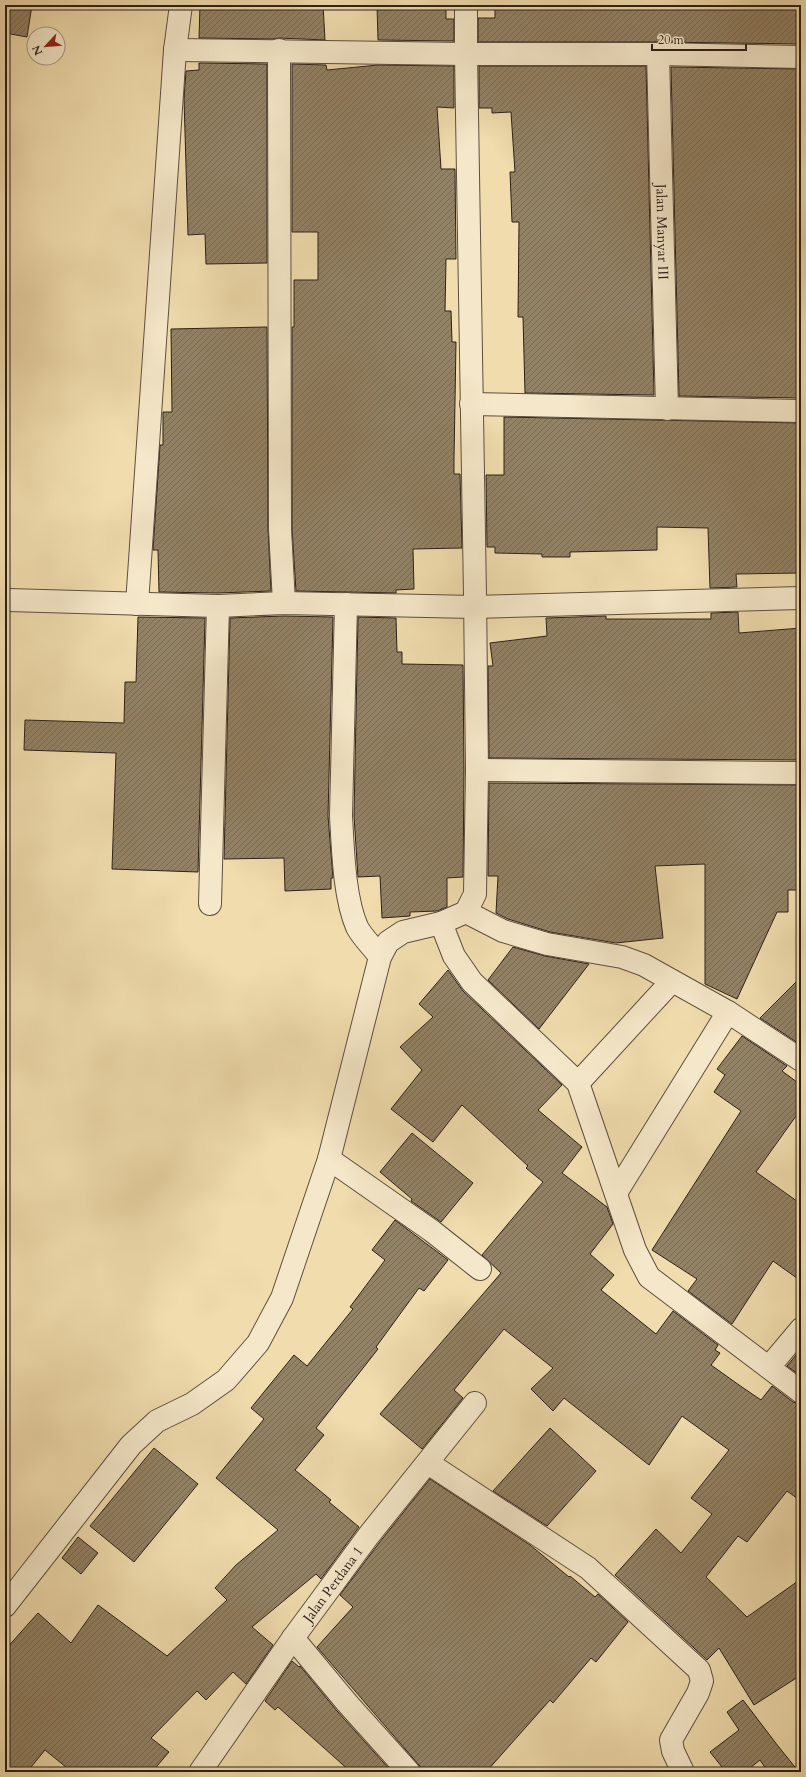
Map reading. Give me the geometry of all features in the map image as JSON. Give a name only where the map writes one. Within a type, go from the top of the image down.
[{"type":"street","points":[[137,604],[176,50],[181,5]]},
{"type":"street","points":[[5,1606],[131,1445],[157,1421],[192,1404],[226,1380],[258,1343],[282,1298],[329,1159],[380,957],[388,942],[403,932],[441,923],[466,912],[475,894],[477,770],[466,5]]},
{"type":"street","points":[[176,50],[279,50],[466,54],[658,54],[801,57]]},
{"type":"street","points":[[279,50],[280,529],[284,604]]},
{"type":"street","name":"Jalan Manyar III","points":[[658,54],[668,409]]},
{"type":"street","points":[[471,404],[801,411]]},
{"type":"street","points":[[8,600],[218,606],[346,604],[474,607],[801,598]]},
{"type":"street","points":[[346,604],[341,816],[342,843],[349,899],[358,928],[380,957]]},
{"type":"street","points":[[210,904],[218,606]]},
{"type":"street","points":[[477,770],[801,773]]},
{"type":"street","points":[[466,912],[503,931],[547,944],[622,957],[644,965],[728,1012],[801,1060]]},
{"type":"street","points":[[441,923],[454,956],[472,982],[578,1083],[635,1250],[649,1278],[801,1392]]},
{"type":"street","points":[[578,1083],[672,980]]},
{"type":"street","points":[[616,1193],[728,1012]]},
{"type":"street","points":[[329,1159],[432,1231],[480,1269]]},
{"type":"street","points":[[769,1367],[801,1329]]},
{"type":"street","name":"Jalan Perdana 1","points":[[200,1772],[293,1638],[369,1535],[475,1403]]},
{"type":"street","points":[[428,1463],[588,1568],[698,1670],[702,1681],[698,1693],[671,1740],[673,1751],[683,1772]]},
{"type":"street","points":[[293,1638],[347,1703],[409,1772]]},
{"type":"building","points":[[5,5],[32,5],[29,26],[26,26],[26,37],[5,33]]},
{"type":"building","points":[[200,5],[269,5],[268,8],[323,5],[325,40],[279,38],[199,38]]},
{"type":"building","points":[[377,5],[446,5],[446,19],[454,19],[454,41],[378,40]]},
{"type":"building","points":[[495,5],[801,5],[801,44],[478,42],[478,18],[495,18]]},
{"type":"building","points":[[199,63],[267,64],[267,263],[206,264],[205,234],[188,235],[184,98],[186,71],[199,70]]},
{"type":"building","points":[[292,64],[326,65],[327,70],[378,65],[454,66],[454,108],[437,107],[441,169],[455,169],[456,259],[446,259],[445,311],[451,311],[452,342],[456,342],[454,474],[460,474],[462,548],[413,549],[414,589],[396,590],[396,593],[296,591],[292,529],[292,327],[294,327],[294,280],[318,280],[318,232],[292,232]]},
{"type":"building","points":[[479,66],[646,66],[654,395],[525,393],[523,317],[518,317],[519,222],[512,222],[510,172],[515,172],[511,112],[492,113],[492,108],[479,108]]},
{"type":"building","points":[[671,67],[801,69],[801,398],[679,396]]},
{"type":"building","points":[[267,327],[268,529],[271,591],[218,593],[159,592],[158,550],[153,550],[160,445],[163,445],[163,412],[172,412],[171,329]]},
{"type":"building","points":[[504,417],[801,423],[801,573],[736,574],[737,587],[710,588],[708,528],[657,527],[657,550],[570,552],[570,557],[542,557],[542,554],[495,553],[495,547],[487,547],[486,475],[504,475]]},
{"type":"building","points":[[738,612],[739,633],[801,628],[801,760],[489,758],[488,666],[493,666],[490,643],[547,636],[546,618],[606,616],[606,619],[711,619],[711,613]]},
{"type":"building","points":[[284,616],[333,617],[328,816],[333,878],[331,878],[331,889],[285,891],[284,858],[224,859],[230,618]]},
{"type":"building","points":[[138,617],[205,618],[198,872],[112,869],[116,753],[24,750],[25,720],[124,723],[125,682],[136,682]]},
{"type":"building","points":[[358,617],[396,618],[397,652],[402,652],[402,664],[463,665],[463,877],[447,878],[447,907],[437,911],[410,912],[410,916],[382,918],[380,876],[358,877],[354,816]]},
{"type":"building","points":[[489,783],[801,785],[801,890],[788,890],[788,912],[777,912],[737,999],[705,984],[705,864],[655,866],[663,938],[616,943],[550,932],[508,919],[496,913],[498,876],[488,876]]},
{"type":"building","points":[[513,947],[545,956],[589,964],[539,1029],[488,980]]},
{"type":"building","points":[[448,970],[463,991],[562,1085],[538,1110],[582,1147],[562,1173],[607,1207],[613,1224],[590,1254],[614,1275],[601,1290],[656,1334],[673,1311],[718,1345],[715,1350],[720,1353],[711,1365],[761,1400],[772,1386],[793,1402],[801,1404],[801,1501],[787,1491],[747,1542],[738,1536],[706,1577],[747,1617],[801,1579],[801,1675],[754,1705],[719,1648],[707,1660],[615,1575],[656,1529],[681,1553],[712,1514],[691,1498],[729,1450],[682,1416],[649,1465],[564,1398],[553,1411],[531,1389],[553,1368],[504,1329],[454,1390],[463,1398],[422,1449],[380,1414],[501,1273],[482,1255],[543,1182],[526,1168],[528,1166],[462,1105],[433,1142],[391,1109],[422,1070],[400,1047],[433,1017],[419,1004]]},
{"type":"building","points":[[801,977],[801,1045],[760,1018]]},
{"type":"building","points":[[742,1036],[787,1066],[782,1071],[801,1085],[801,1109],[756,1172],[801,1204],[801,1281],[773,1261],[732,1324],[688,1291],[697,1279],[652,1250],[741,1111],[714,1092],[725,1075],[717,1069]]},
{"type":"building","points":[[412,1133],[473,1183],[441,1222],[411,1201],[412,1199],[380,1172]]},
{"type":"building","points":[[395,1220],[448,1260],[424,1291],[419,1288],[376,1347],[378,1349],[316,1428],[324,1435],[295,1470],[331,1500],[329,1502],[359,1527],[321,1579],[316,1574],[252,1627],[273,1645],[246,1684],[233,1672],[206,1700],[197,1691],[151,1738],[169,1752],[152,1772],[72,1772],[45,1750],[27,1772],[5,1772],[5,1650],[38,1613],[71,1643],[98,1605],[167,1656],[227,1600],[215,1588],[236,1565],[278,1530],[216,1478],[264,1419],[251,1408],[294,1355],[307,1366],[353,1309],[350,1307],[385,1260],[372,1250]]},
{"type":"building","points":[[801,1349],[801,1376],[787,1366]]},
{"type":"building","points":[[550,1428],[596,1471],[547,1526],[493,1491]]},
{"type":"building","points":[[154,1448],[198,1484],[134,1562],[90,1526]]},
{"type":"building","points":[[430,1479],[530,1545],[595,1597],[598,1594],[628,1622],[596,1662],[591,1658],[553,1703],[550,1700],[486,1772],[425,1772],[317,1647],[353,1607],[340,1595]]},
{"type":"building","points":[[78,1537],[98,1553],[81,1574],[62,1558]]},
{"type":"building","points":[[292,1661],[299,1667],[300,1666],[337,1711],[392,1772],[351,1772],[278,1707],[275,1710],[265,1701]]},
{"type":"building","points":[[743,1700],[799,1772],[768,1772],[760,1760],[745,1772],[726,1772],[710,1752],[739,1730],[727,1712]]}]
